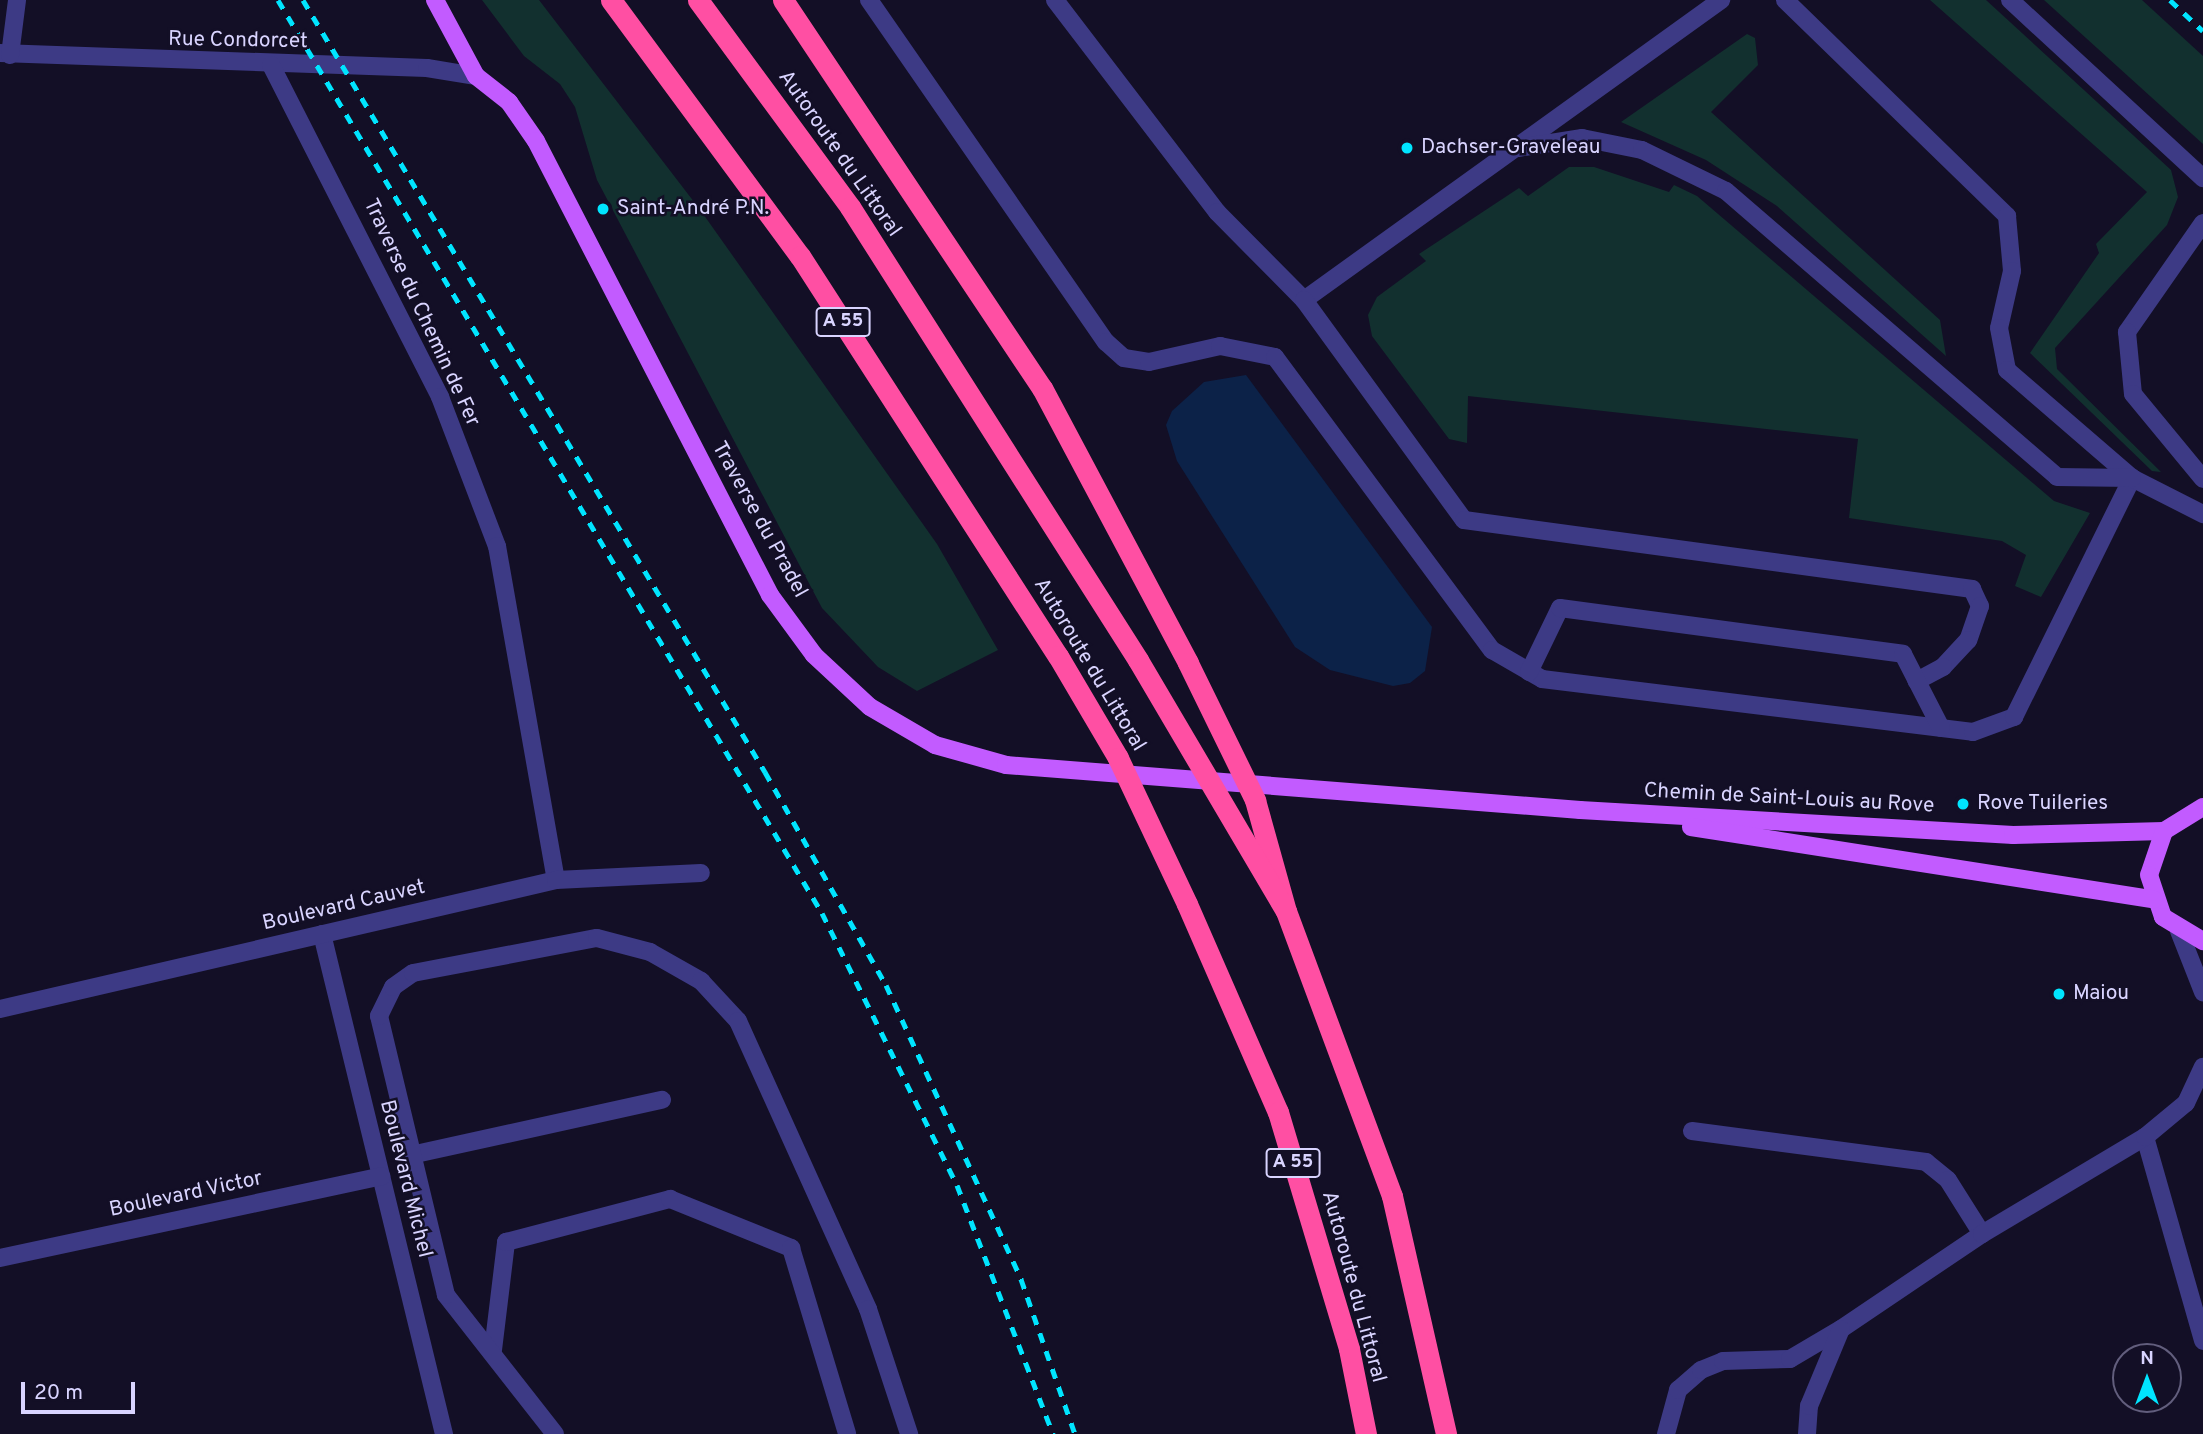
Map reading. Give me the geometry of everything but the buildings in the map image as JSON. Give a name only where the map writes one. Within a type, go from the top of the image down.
[{"type":"highway","name":"Autoroute du Littoral","points":[[611,0],[800,256],[1058,656],[1118,758],[1187,904],[1278,1112],[1349,1349],[1366,1434]]},
{"type":"highway","name":"Autoroute du Littoral","points":[[698,0],[858,219],[1138,660],[1286,911],[1392,1196],[1446,1434]]},
{"type":"highway","points":[[783,0],[1042,388],[1188,663],[1255,800],[1286,911]]},
{"type":"main road","name":"Traverse du Pradel","points":[[435,0],[476,76],[509,102],[536,141],[770,595],[814,655],[870,707],[935,745],[1006,765],[1292,788]]},
{"type":"main road","name":"Chemin de Saint-Louis au Rove","points":[[1292,788],[1580,810],[2013,835],[2164,831]]},
{"type":"main road","points":[[2201,804],[2164,831],[2152,852],[2153,899],[2179,931],[2203,941]]},
{"type":"main road","name":"Chemin de Saint-Louis au Rove","points":[[1580,810],[2153,899]]},
{"type":"street","points":[[5,54],[17,0]]},
{"type":"street","points":[[869,0],[1106,342],[1124,358],[1149,362],[1220,346],[1275,357],[1492,650],[1542,679],[1973,732],[2014,717],[2132,478]]},
{"type":"street","points":[[1055,0],[1217,212],[1304,300],[1464,520],[1972,589],[1980,606],[1968,640],[1943,667],[1917,681]]},
{"type":"street","points":[[1304,300],[1721,0]]},
{"type":"street","points":[[1785,0],[2007,216],[2012,271],[1999,328],[2007,370],[2132,478],[2203,514]]},
{"type":"street","points":[[2010,0],[2203,178]]},
{"type":"street","name":"Rue Condorcet","points":[[5,54],[271,65],[427,68],[476,76]]},
{"type":"street","name":"Traverse du Chemin de Fer","points":[[271,65],[440,397],[497,546],[556,880]]},
{"type":"street","points":[[1513,149],[1594,140],[1642,150],[1726,191],[2057,477],[2132,478]]},
{"type":"street","points":[[2203,223],[2127,332],[2133,394],[2203,480]]},
{"type":"street","points":[[1529,672],[1560,608],[1903,654],[1941,728]]},
{"type":"street","name":"Boulevard Cauvet","points":[[0,1009],[556,880],[701,873]]},
{"type":"street","points":[[2179,931],[2203,992]]},
{"type":"street","name":"Boulevard Michel","points":[[323,934],[444,1434]]},
{"type":"street","points":[[555,1434],[494,1350],[446,1295],[379,1016],[393,987],[413,973],[597,938],[650,952],[701,981],[738,1021],[868,1308],[909,1434]]},
{"type":"street","points":[[1666,1434],[1678,1390],[1701,1370],[1723,1361],[1790,1359],[1841,1329],[1982,1234],[2145,1137],[2186,1103],[2203,1067]]},
{"type":"street","points":[[411,1155],[662,1100]]},
{"type":"street","points":[[1692,1131],[1926,1162],[1948,1180],[1982,1234]]},
{"type":"street","points":[[2145,1137],[2196,1286],[2203,1341]]},
{"type":"street","name":"Boulevard Victor","points":[[0,1258],[381,1176]]},
{"type":"street","points":[[494,1350],[506,1242],[670,1199],[791,1248],[847,1434]]},
{"type":"street","points":[[1807,1434],[1809,1406],[1841,1329]]},
{"type":"green space","points":[[482,0],[539,0],[701,211],[937,544],[998,650],[917,691],[878,667],[822,608],[597,180],[575,107],[560,84],[524,56]]},
{"type":"green space","points":[[1930,0],[1986,0],[2171,170],[2178,197],[2167,225],[2055,348],[2057,369],[2161,472],[2152,471],[2030,353],[2099,253],[2096,244],[2147,192]]},
{"type":"green space","points":[[2044,0],[2142,0],[2203,56],[2203,144]]},
{"type":"green space","points":[[1747,34],[1755,38],[1758,65],[1711,112],[1940,320],[1946,356],[1777,206],[1706,160],[1621,122]]},
{"type":"green space","points":[[1569,167],[1594,167],[1669,192],[1674,185],[1697,196],[2054,501],[2090,513],[2041,597],[2015,586],[2026,555],[2002,541],[1849,518],[1858,439],[1468,396],[1467,443],[1449,439],[1372,336],[1368,315],[1377,297],[1426,261],[1419,254],[1519,188],[1528,196]]},
{"type":"water","points":[[1246,375],[1432,627],[1425,671],[1410,683],[1393,686],[1330,670],[1295,647],[1177,461],[1166,425],[1172,411],[1204,382]]},
{"type":"railway","points":[[278,0],[822,913],[957,1185],[1053,1434]]},
{"type":"railway","points":[[303,0],[765,772],[886,985],[1021,1279],[1075,1434]]},
{"type":"railway","points":[[2170,0],[2203,31]]},
{"type":"place","name":"Dachser-Graveleau","points":[[1407,148]]},
{"type":"place","name":"Saint-André P.N.","points":[[603,209]]},
{"type":"place","name":"Rove Tuileries","points":[[1963,804]]},
{"type":"place","name":"Maiou","points":[[2059,994]]}]
